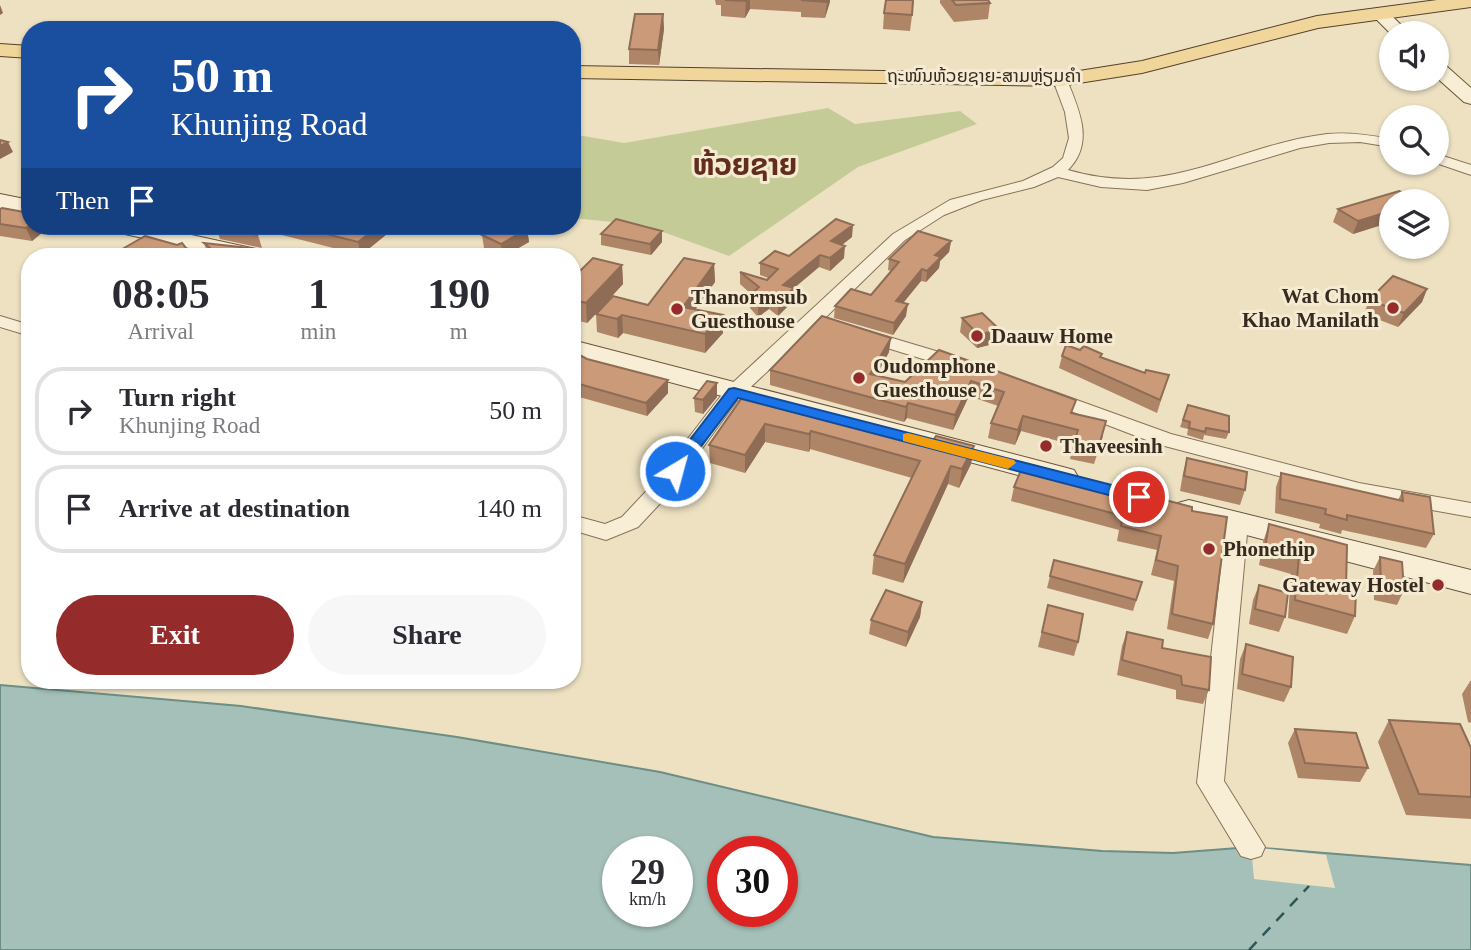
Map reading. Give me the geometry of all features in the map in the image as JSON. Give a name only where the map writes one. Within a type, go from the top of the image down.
[{"type":"main road","name":"ຖະໜົນຫ້ວຍຊາຍ-ສາມຫຼ່ຽມຄຳ","points":[[581,72],[1060,80],[1142,67],[1281,30],[1471,1]]},
{"type":"main road","points":[[1380,14],[1387,21]]},
{"type":"main road","points":[[0,50],[21,51]]},
{"type":"main road","points":[[1449,79],[1471,98]]},
{"type":"main road","points":[[0,201],[21,205]]},
{"type":"main road","points":[[161,235],[220,248]]},
{"type":"main road","points":[[581,350],[1094,486]]},
{"type":"main road","points":[[1159,503],[1471,582]]},
{"type":"street","points":[[581,525],[606,532],[631,522],[660,490],[735,393],[920,221],[967,198],[1031,183],[1057,172],[1068,162],[1075,149],[1077,126],[1060,80]]},
{"type":"street","points":[[1057,172],[1106,184],[1148,185],[1177,180],[1319,139],[1350,137],[1379,141]]},
{"type":"street","points":[[1449,162],[1471,170]]},
{"type":"street","points":[[814,320],[982,372]]},
{"type":"street","points":[[0,321],[21,328]]},
{"type":"street","points":[[1030,389],[1164,439],[1359,490],[1471,510]]},
{"type":"street","points":[[1237,523],[1210,783],[1251,847]]},
{"type":"green space","points":[[828,108],[855,124],[960,111],[977,124],[858,167],[729,256],[644,225],[581,219],[581,136],[624,143]]},
{"type":"water","points":[[0,685],[21,687],[21,689],[241,706],[457,737],[660,772],[933,837],[1102,851],[1173,853],[1251,847],[1471,865],[1471,950],[0,950]]},
{"type":"pier","points":[[1251,847],[1326,855],[1335,888],[1254,879]]},
{"type":"building","points":[[886,0],[913,0],[912,15],[884,13]]},
{"type":"building","points":[[952,0],[988,0],[990,3],[956,5]]},
{"type":"building","points":[[635,14],[663,14],[658,50],[629,49]]},
{"type":"building","points":[[1379,197],[1379,215],[1358,221],[1338,209]]},
{"type":"building","points":[[0,209],[21,211],[21,227],[0,224]]},
{"type":"building","points":[[616,219],[662,231],[650,244],[601,234]]},
{"type":"building","points":[[836,219],[853,225],[831,241],[845,246],[830,258],[820,255],[783,285],[794,288],[778,303],[769,296],[758,305],[750,295],[759,287],[740,272],[767,280],[778,269],[760,263],[775,251],[789,256]]},
{"type":"building","points":[[918,231],[951,241],[935,255],[941,257],[927,271],[922,269],[896,301],[908,304],[894,323],[835,306],[851,289],[871,295],[899,262],[889,259]]},
{"type":"building","points":[[330,235],[367,235],[358,242]]},
{"type":"building","points":[[482,235],[517,235],[501,244]]},
{"type":"building","points":[[145,236],[177,245],[182,243],[186,248],[124,248]]},
{"type":"building","points":[[204,243],[249,248],[210,248]]},
{"type":"building","points":[[593,258],[622,265],[586,303],[581,302],[581,270]]},
{"type":"building","points":[[684,258],[714,264],[683,307],[723,315],[705,334],[622,315],[617,319],[596,314],[613,296],[648,305]]},
{"type":"building","points":[[1393,276],[1427,289],[1404,313],[1369,300]]},
{"type":"building","points":[[982,313],[999,329],[979,335],[962,318]]},
{"type":"building","points":[[822,316],[891,338],[870,374],[905,382],[939,350],[1076,400],[1071,413],[1106,421],[1098,449],[1074,443],[1078,430],[1023,416],[1018,430],[991,423],[1004,392],[971,381],[955,415],[908,403],[906,407],[770,370]]},
{"type":"building","points":[[1066,345],[1080,350],[1084,346],[1102,354],[1100,357],[1145,373],[1146,370],[1169,375],[1160,400],[1062,356]]},
{"type":"building","points":[[581,356],[668,380],[646,403],[581,385]]},
{"type":"building","points":[[707,381],[717,383],[703,400],[694,398]]},
{"type":"building","points":[[746,392],[780,401],[777,406],[837,418],[931,444],[936,436],[974,446],[962,469],[951,466],[905,564],[874,555],[920,461],[811,431],[809,434],[765,424],[745,455],[709,445]]},
{"type":"building","points":[[1188,405],[1229,416],[1229,432],[1206,428],[1205,432],[1189,428],[1190,422],[1183,420]]},
{"type":"building","points":[[1187,458],[1247,472],[1245,490],[1184,476]]},
{"type":"building","points":[[1024,463],[1192,507],[1192,511],[1227,517],[1213,624],[1172,614],[1178,566],[1156,560],[1161,536],[1121,526],[1123,516],[1014,487]]},
{"type":"building","points":[[1281,473],[1403,501],[1402,492],[1430,497],[1434,534],[1347,515],[1347,520],[1325,514],[1326,509],[1280,499]]},
{"type":"building","points":[[1269,524],[1347,545],[1346,588],[1356,591],[1355,616],[1295,600],[1299,556],[1265,548]]},
{"type":"building","points":[[1380,557],[1402,562],[1404,590],[1381,585]]},
{"type":"building","points":[[1054,560],[1142,582],[1136,600],[1050,576]]},
{"type":"building","points":[[1259,585],[1288,593],[1285,617],[1255,609]]},
{"type":"building","points":[[886,590],[922,602],[908,632],[871,620]]},
{"type":"building","points":[[1048,605],[1083,614],[1078,642],[1042,632]]},
{"type":"building","points":[[1127,632],[1163,640],[1162,648],[1211,657],[1209,690],[1182,685],[1181,676],[1122,660]]},
{"type":"building","points":[[1246,644],[1293,657],[1291,687],[1242,674]]},
{"type":"building","points":[[1389,720],[1460,724],[1471,748],[1471,797],[1419,794]]},
{"type":"building","points":[[1295,729],[1356,733],[1368,768],[1305,763]]},
{"type":"ferry route","points":[[1249,950],[1309,886]]},
{"type":"slow traffic","points":[[908,437],[1008,463]]},
{"type":"place","name":"Wat Chom Khao Manilath","points":[[1393,308]]},
{"type":"place","name":"Thanormsub Guesthouse","points":[[677,309]]},
{"type":"place","name":"Daauw Home","points":[[977,336]]},
{"type":"place","name":"Oudomphone Guesthouse 2","points":[[859,378]]},
{"type":"place","name":"Thaveesinh","points":[[1046,446]]},
{"type":"place","name":"Phonethip","points":[[1209,549]]},
{"type":"place","name":"Gateway Hostel","points":[[1438,585]]},
{"type":"district","name":"ຫ້ວຍຊາຍ","points":[[745,164]]},
{"type":"route","points":[[675,471],[734,392],[1139,497]]}]
